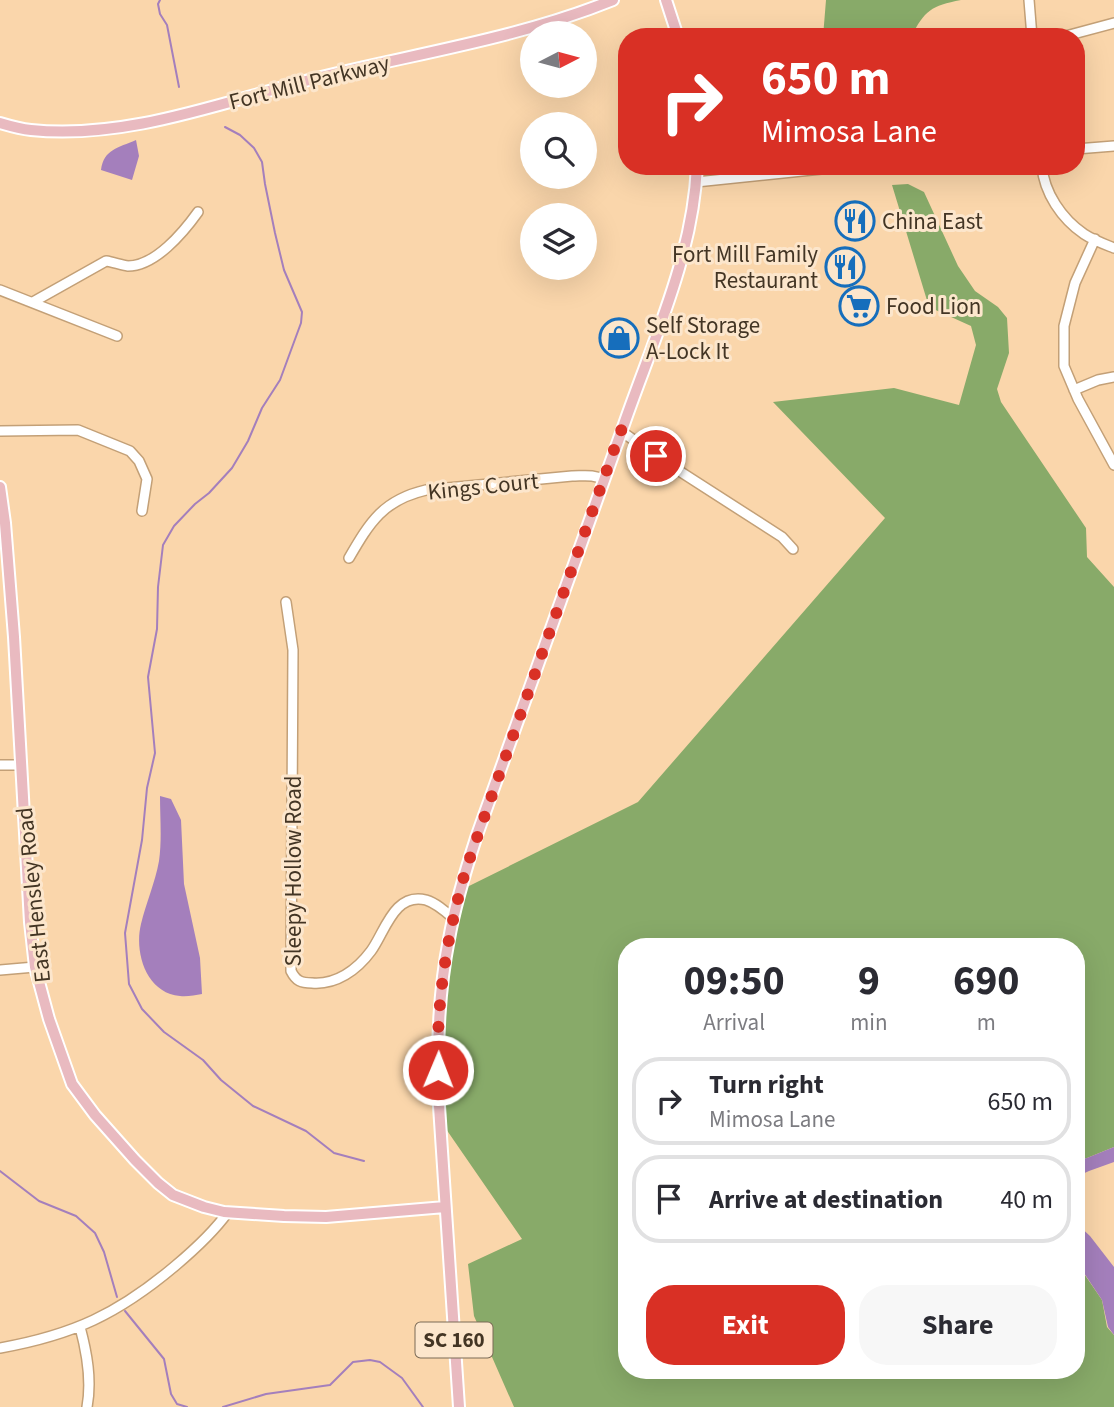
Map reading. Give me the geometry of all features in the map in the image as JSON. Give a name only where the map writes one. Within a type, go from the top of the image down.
[{"type":"main road","name":"Fort Mill Parkway","points":[[0,123],[29,130],[52,131],[155,121],[322,77],[509,35],[613,0]]},
{"type":"main road","points":[[666,0],[675,28]]},
{"type":"main road","name":"SC 160","points":[[459,1405],[437,1049],[444,970],[453,918],[477,835],[677,274],[689,228],[696,175]]},
{"type":"main road","name":"East Hensley Road","points":[[0,487],[12,612],[35,967],[49,1019],[75,1090],[158,1183],[173,1195],[204,1207],[229,1212],[326,1217],[445,1207]]},
{"type":"street","points":[[1029,0],[1031,28]]},
{"type":"street","points":[[1085,31],[1114,23]]},
{"type":"street","points":[[1085,148],[1114,146]]},
{"type":"street","points":[[696,182],[763,175]]},
{"type":"street","points":[[1044,175],[1056,206],[1071,223],[1086,235],[1114,248]]},
{"type":"street","points":[[33,302],[106,261],[127,266],[149,260],[176,238],[198,212]]},
{"type":"street","points":[[1095,239],[1074,283],[1063,326],[1064,366],[1114,465]]},
{"type":"street","points":[[0,290],[117,336]]},
{"type":"street","points":[[1074,390],[1097,380],[1114,377]]},
{"type":"street","points":[[0,430],[78,430],[130,451],[139,461],[147,479],[142,511]]},
{"type":"street","points":[[621,430],[656,456],[782,537],[793,549]]},
{"type":"street","name":"Kings Court","points":[[349,558],[383,510],[408,494],[572,476],[591,475],[604,481]]},
{"type":"street","name":"Sleepy Hollow Road","points":[[286,602],[293,650],[290,944],[291,971],[294,978],[299,982],[316,984],[338,980],[366,958],[398,907],[413,899],[431,902],[453,918]]},
{"type":"street","points":[[0,765],[21,765]]},
{"type":"street","points":[[0,970],[35,967]]},
{"type":"street","points":[[0,1348],[36,1342],[80,1327],[133,1299],[199,1245],[229,1212]]},
{"type":"street","points":[[80,1327],[89,1375],[87,1407]]},
{"type":"green space","points":[[826,0],[961,0],[936,7],[925,15],[916,28],[824,28]]},
{"type":"green space","points":[[908,184],[924,192],[958,266],[975,291],[998,307],[1007,318],[1009,353],[997,389],[1001,402],[1086,528],[1087,557],[1114,587],[1114,1147],[1085,1158],[1085,938],[618,938],[618,1379],[1085,1379],[1085,1275],[1102,1300],[1107,1327],[1114,1335],[1114,1407],[514,1407],[474,1316],[468,1264],[522,1239],[446,1129],[442,1049],[448,970],[467,887],[638,802],[885,518],[773,402],[894,388],[959,405],[976,345],[971,326],[929,307],[892,185]]},
{"type":"shaded area","points":[[136,140],[139,156],[132,180],[101,170],[109,153]]},
{"type":"shaded area","points":[[160,796],[171,799],[181,820],[184,884],[200,958],[202,994],[183,996],[168,993],[151,979],[141,958],[141,924],[159,861]]},
{"type":"shaded area","points":[[1114,1147],[1114,1162],[1085,1173],[1087,1158]]},
{"type":"shaded area","points":[[1085,1231],[1114,1267],[1114,1335],[1108,1327],[1102,1300],[1085,1274]]},
{"type":"waterway","points":[[160,0],[160,14],[167,25],[179,87]]},
{"type":"waterway","points":[[225,127],[240,135],[254,148],[262,162],[275,233],[284,270],[302,312],[301,323],[280,380],[262,408],[248,441],[232,468],[174,526],[163,545],[157,629],[148,677],[155,753],[147,788],[142,840],[125,933],[129,984],[142,1009],[164,1032],[203,1060],[221,1080],[253,1106],[306,1131],[334,1153],[364,1161]]},
{"type":"waterway","points":[[0,1171],[39,1201],[76,1216],[95,1233],[104,1252],[117,1297]]},
{"type":"waterway","points":[[125,1311],[164,1359],[171,1394],[177,1404],[187,1407]]},
{"type":"waterway","points":[[223,1407],[266,1394],[330,1385],[353,1362],[370,1360],[380,1362],[402,1378],[423,1407]]},
{"type":"place","name":"China East","points":[[855,221]]},
{"type":"place","name":"Fort Mill Family Restaurant","points":[[845,267]]},
{"type":"place","name":"Food Lion","points":[[859,306]]},
{"type":"place","name":"Self Storage A-Lock It","points":[[619,338]]},
{"type":"route","points":[[438,1070],[438,1028],[444,970],[453,918],[466,869],[621,430],[656,456]]}]
